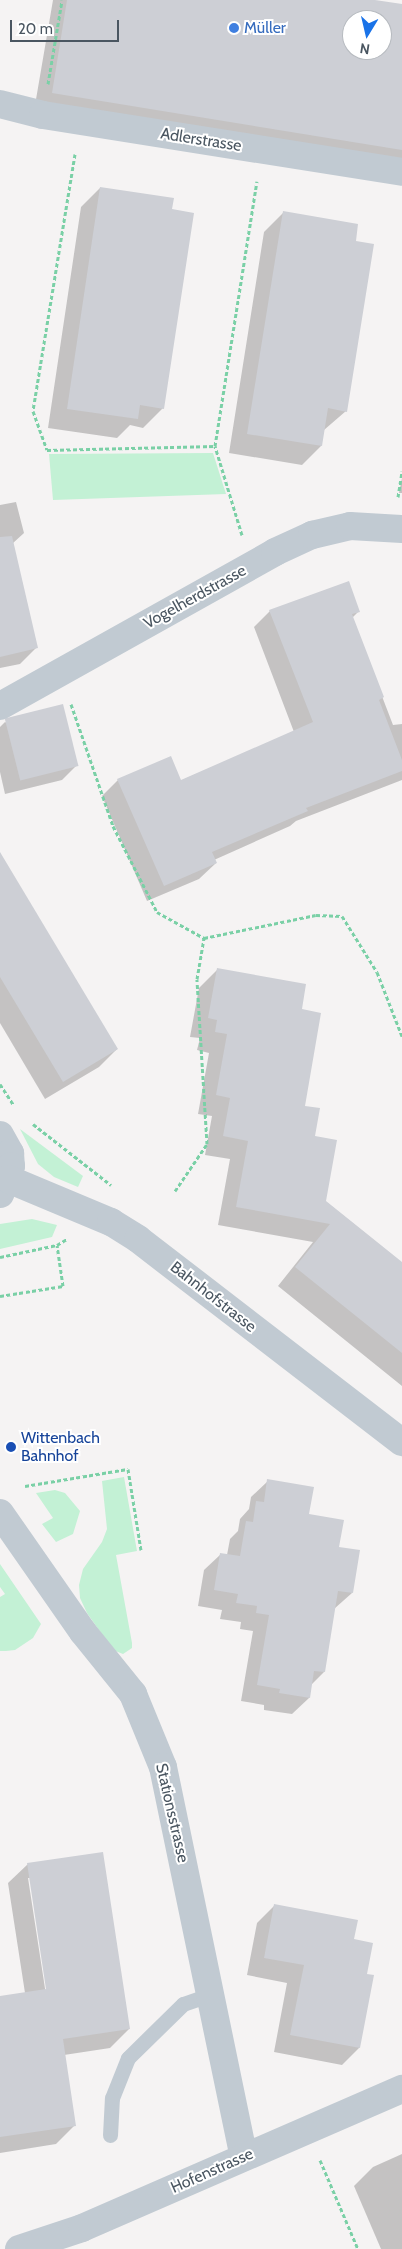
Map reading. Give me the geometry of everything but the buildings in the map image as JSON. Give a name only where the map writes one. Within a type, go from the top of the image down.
[{"type":"street","name":"Adlerstrasse","points":[[0,104],[43,115],[402,172]]},
{"type":"street","name":"Vogelherdstrasse","points":[[0,706],[250,567],[321,533],[350,526],[402,529]]},
{"type":"street","points":[[0,1134],[10,1153],[4,1186]]},
{"type":"street","name":"Bahnhofstrasse","points":[[4,1186],[111,1222],[138,1239],[402,1442]]},
{"type":"street","name":"Stationsstrasse","points":[[0,1513],[83,1632],[133,1694],[163,1767],[174,1807],[209,1995],[244,2157]]},
{"type":"street","name":"Hofenstrasse","points":[[20,2249],[82,2228],[402,2089]]},
{"type":"lane","points":[[110,2135],[112,2098],[128,2058],[182,2004],[209,1995]]},
{"type":"path","points":[[43,115],[62,0]]},
{"type":"path","points":[[76,149],[33,411],[47,450],[215,446]]},
{"type":"path","points":[[250,567],[234,501],[215,446],[258,179]]},
{"type":"path","points":[[60,673],[113,826],[156,912],[204,938],[316,915],[342,916],[377,972],[402,1036]]},
{"type":"path","points":[[175,1191],[207,1144],[196,979],[204,938]]},
{"type":"path","points":[[0,1257],[57,1245],[67,1239]]},
{"type":"path","points":[[0,1296],[63,1286],[57,1245]]},
{"type":"path","points":[[25,1486],[128,1470],[141,1550]]},
{"type":"path","points":[[319,2157],[358,2249]]},
{"type":"green space","points":[[213,453],[226,494],[53,500],[49,454]]},
{"type":"green space","points":[[20,1129],[83,1176],[78,1187],[54,1177],[38,1164]]},
{"type":"green space","points":[[32,1219],[57,1225],[52,1237],[0,1249],[0,1224]]},
{"type":"green space","points":[[124,1477],[137,1551],[116,1555],[132,1643],[132,1648],[123,1654],[113,1650],[87,1613],[80,1598],[79,1585],[83,1569],[102,1542],[107,1529],[102,1481]]},
{"type":"green space","points":[[55,1490],[65,1493],[80,1511],[73,1534],[56,1542],[42,1524],[53,1518],[36,1493]]},
{"type":"green space","points":[[0,1564],[41,1624],[33,1638],[15,1650],[0,1651],[0,1597],[5,1594],[0,1587]]},
{"type":"place","name":"Müller","points":[[234,28]]},
{"type":"place","name":"Wittenbach Bahnhof","points":[[11,1447]]}]
